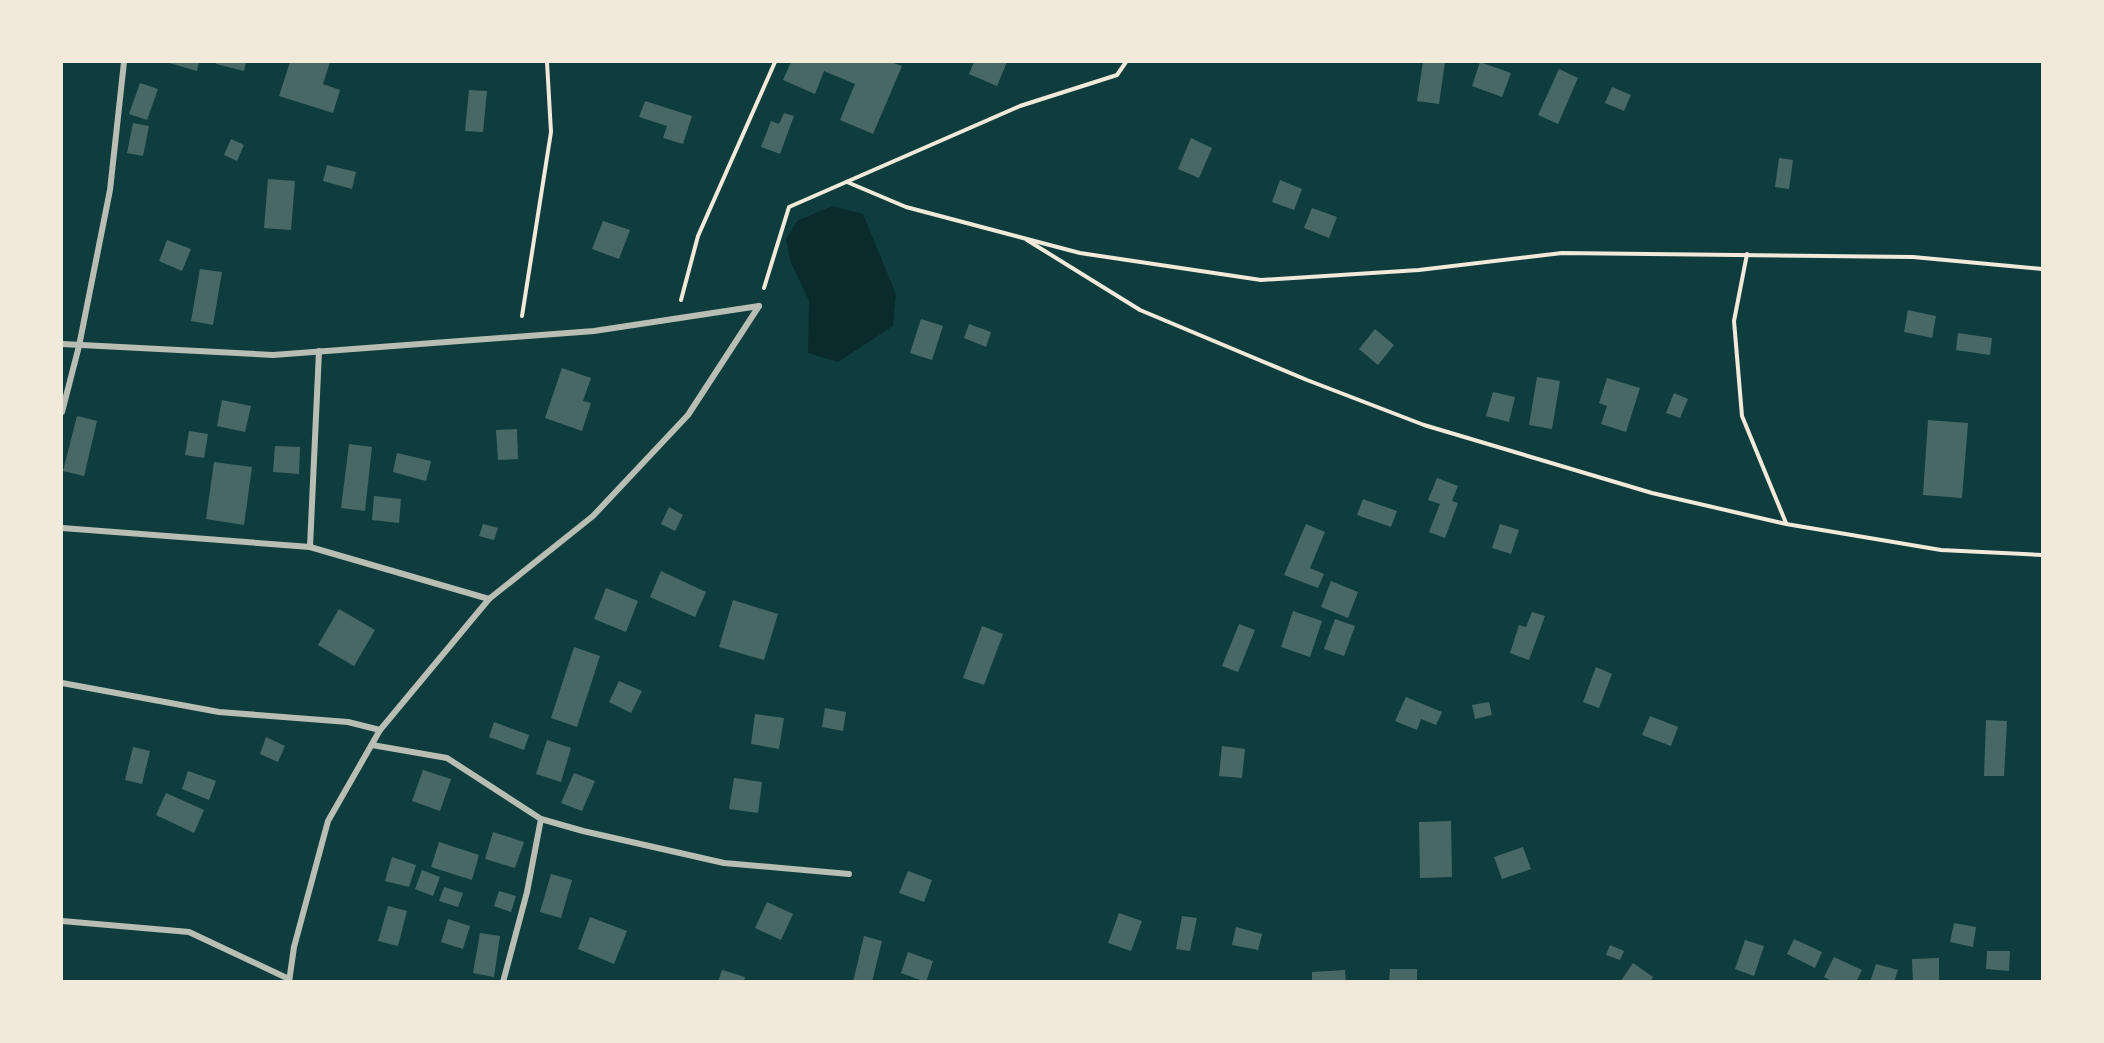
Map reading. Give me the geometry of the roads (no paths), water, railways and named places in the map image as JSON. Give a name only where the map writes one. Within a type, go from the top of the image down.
[{"type":"street","points":[[62,412],[79,346],[110,190],[124,62]]},
{"type":"street","points":[[62,344],[273,355],[594,331],[759,306],[688,415],[593,516],[489,599],[380,730],[328,821],[294,947],[289,980],[189,932],[62,921]]},
{"type":"street","points":[[310,547],[319,351]]},
{"type":"street","points":[[62,528],[310,547],[489,599]]},
{"type":"street","points":[[62,683],[219,712],[348,722],[380,730]]},
{"type":"street","points":[[372,745],[447,758],[541,819],[583,831],[724,863],[849,874]]},
{"type":"street","points":[[503,981],[526,892],[541,819]]},
{"type":"water","points":[[832,206],[863,214],[896,294],[893,326],[838,362],[808,353],[809,301],[790,260],[786,239],[797,221]]}]
